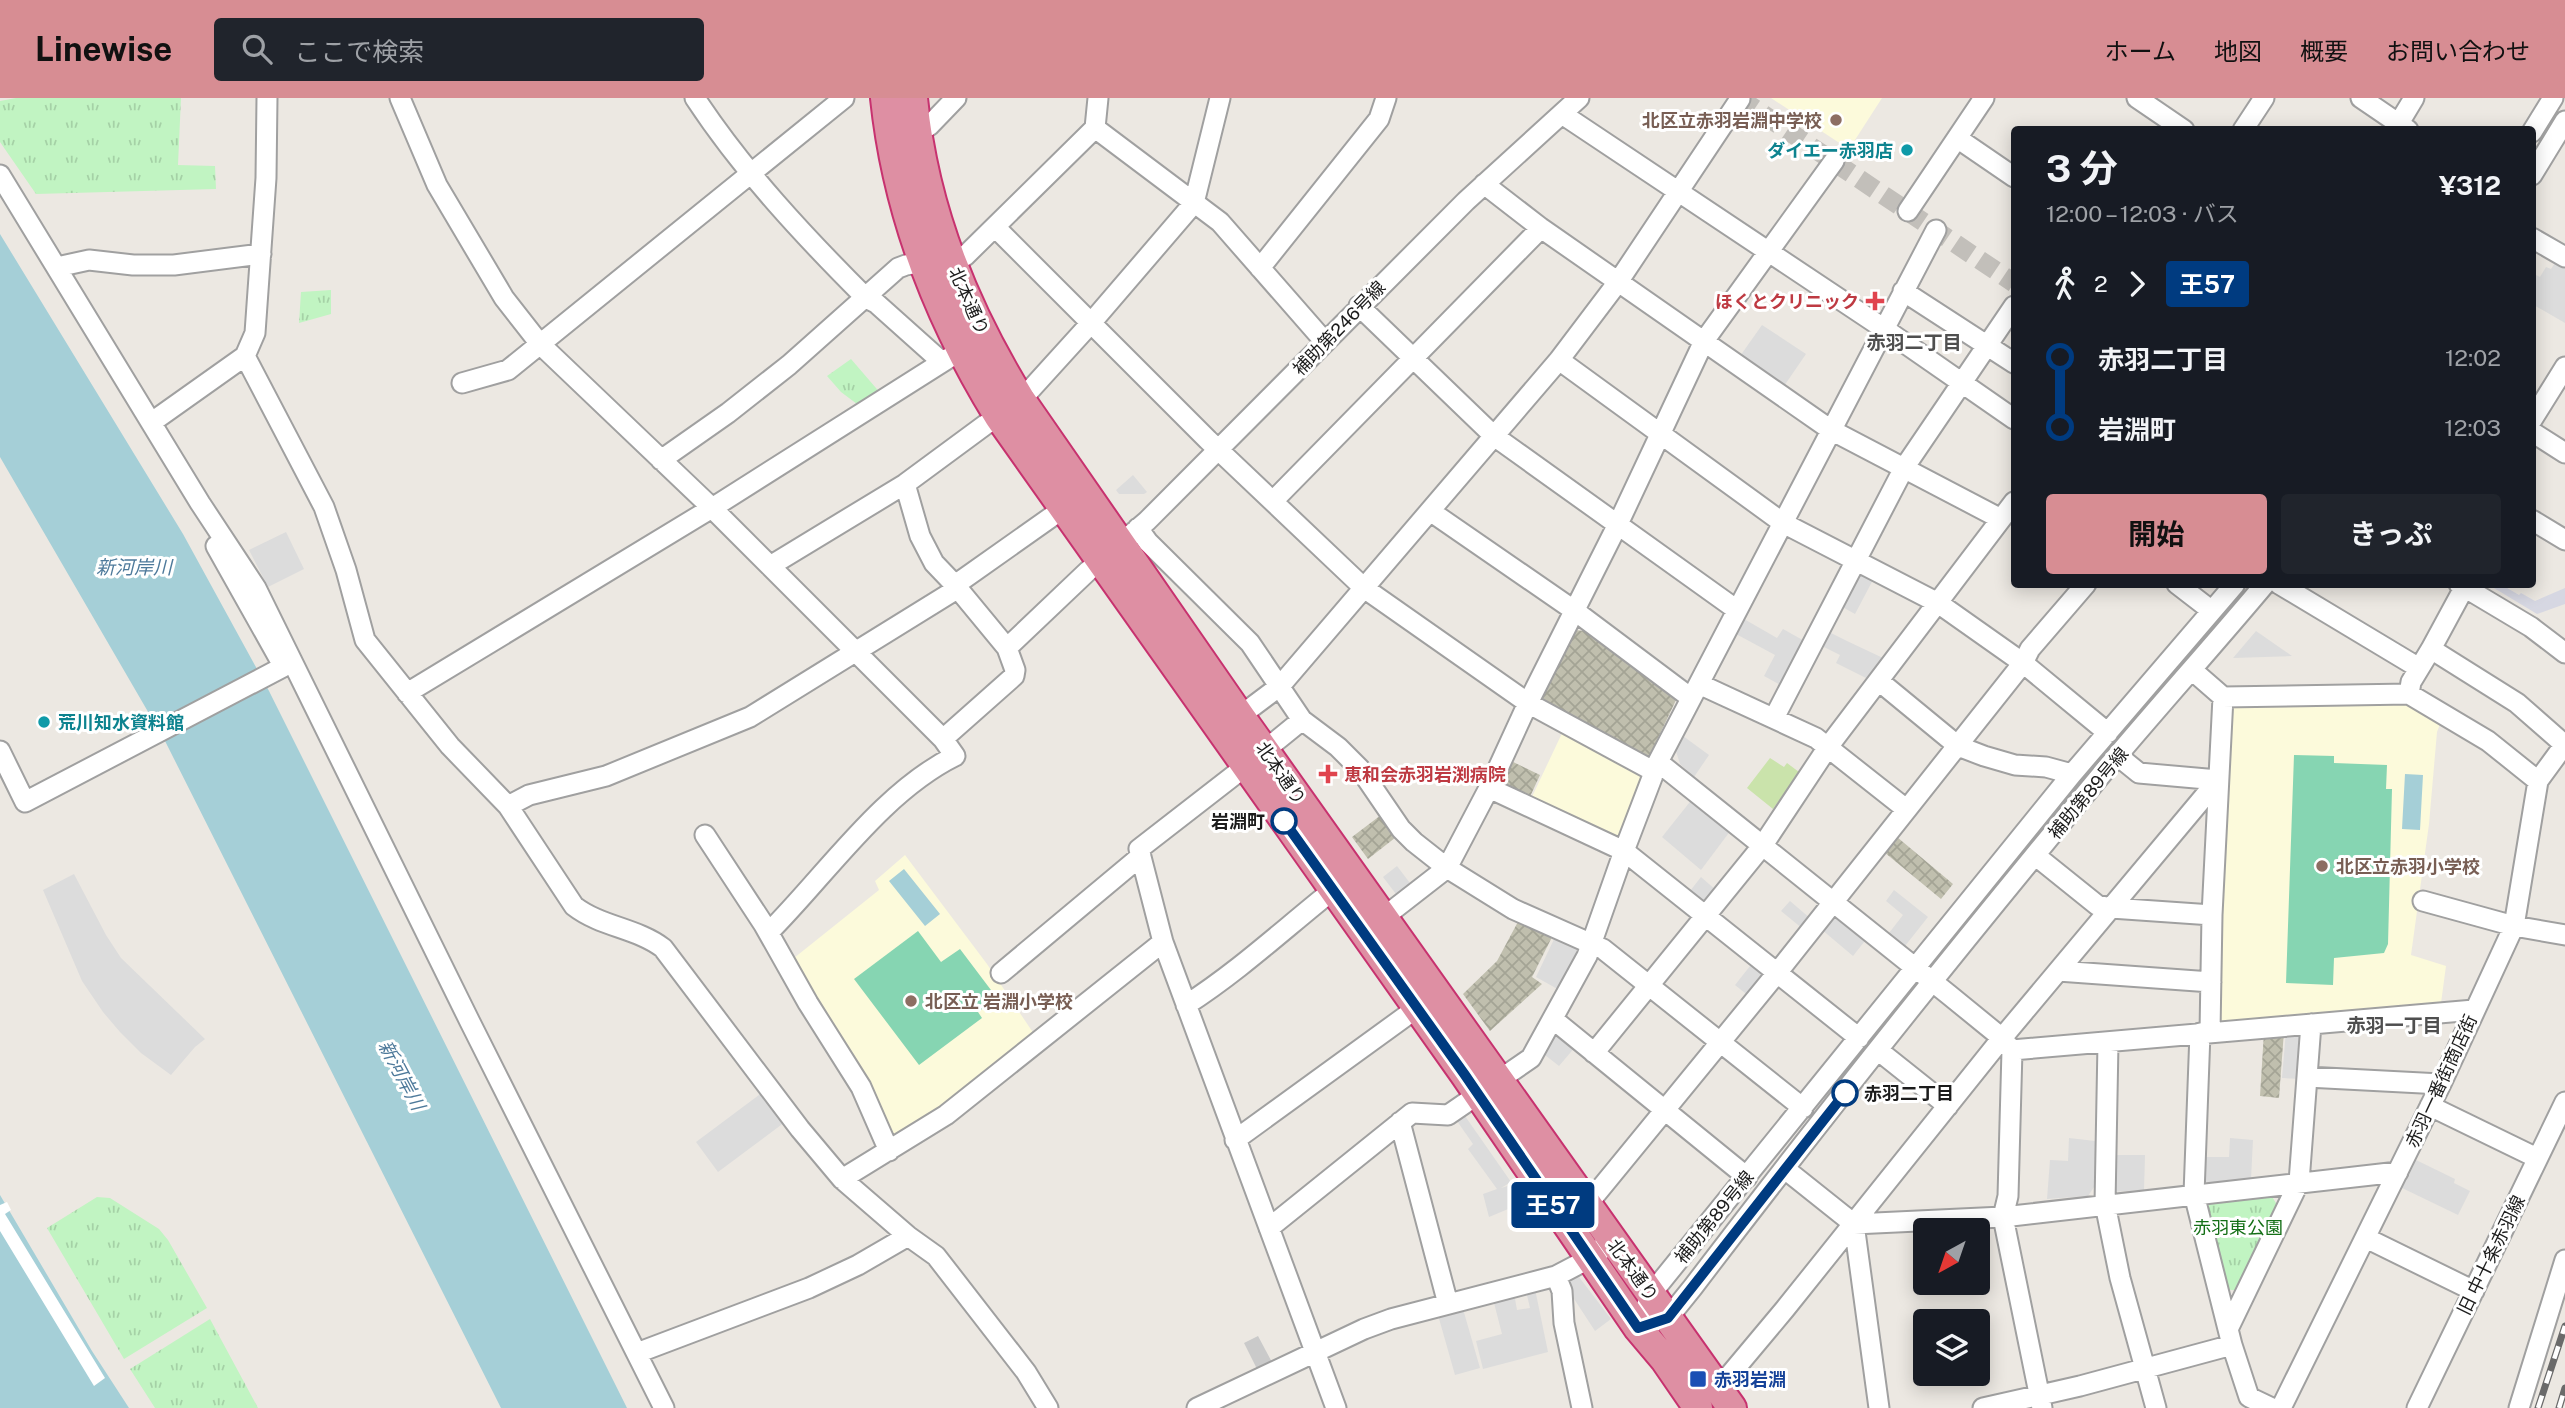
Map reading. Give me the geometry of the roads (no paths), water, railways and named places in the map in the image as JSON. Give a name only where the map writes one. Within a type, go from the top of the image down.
[{"type":"highway","name":"北本通り","points":[[885,98],[899,187],[936,261],[978,325],[998,364],[1010,408],[1064,508],[1120,544],[1255,758],[1333,890],[1418,1008],[1587,1205],[1668,1318],[1716,1402]]},
{"type":"highway","name":"北本通り","points":[[913,98],[915,127],[930,194],[936,261],[951,357],[1010,408],[1120,544],[1240,716],[1255,758],[1384,917],[1590,1259],[1638,1328],[1665,1360],[1716,1402]]},
{"type":"street","points":[[152,422],[245,356],[255,334],[266,178],[267,98]]},
{"type":"street","points":[[400,98],[437,185],[504,298],[540,344],[856,650],[943,739],[955,756],[938,764],[877,813],[769,932]]},
{"type":"street","points":[[407,693],[712,508],[951,357],[866,298],[807,239],[712,124],[695,98]]},
{"type":"street","points":[[462,383],[508,370],[844,98]]},
{"type":"street","points":[[915,127],[929,126],[956,98]]},
{"type":"street","points":[[661,460],[728,413],[898,268],[965,256],[1095,128],[1098,98]]},
{"type":"street","points":[[770,566],[905,484],[1010,408],[1091,323],[1194,202],[1220,98]]},
{"type":"street","points":[[1260,268],[1379,119],[1386,98]]},
{"type":"street","name":"補助第246号線","points":[[1007,648],[1218,449],[1484,184],[1579,98]]},
{"type":"street","points":[[1908,211],[1984,98]]},
{"type":"street","points":[[2137,98],[2178,126]]},
{"type":"street","points":[[2246,126],[2264,98]]},
{"type":"street","points":[[2361,98],[2403,126],[2414,98]]},
{"type":"street","points":[[2536,126],[2553,98]]},
{"type":"street","points":[[1240,716],[1280,686],[1559,360],[1618,282],[1740,99]]},
{"type":"street","points":[[1562,114],[1883,328],[2011,417]]},
{"type":"street","points":[[2536,168],[2565,121]]},
{"type":"street","points":[[1095,128],[1220,222],[1325,342]]},
{"type":"street","points":[[1956,138],[2011,175]]},
{"type":"street","points":[[1384,917],[1447,868],[1618,524],[1704,341],[1834,162]]},
{"type":"street","points":[[0,174],[200,503],[256,588],[664,1408]]},
{"type":"street","points":[[1484,184],[1618,282],[1831,430],[2001,519]]},
{"type":"street","points":[[996,228],[1218,449],[1364,588],[1528,703],[1657,767],[1763,845],[2007,1044],[2108,1043],[2474,1010]]},
{"type":"street","points":[[1273,501],[1542,228]]},
{"type":"street","points":[[1269,1228],[1412,1113],[1448,1115],[1531,1058],[1587,956],[1624,850],[1657,767],[1936,230]]},
{"type":"street","points":[[2536,240],[2565,257]]},
{"type":"street","points":[[57,267],[89,260],[133,265],[174,265],[261,254]]},
{"type":"street","points":[[1903,291],[2011,361]]},
{"type":"street","points":[[1359,306],[1494,436],[1737,610]]},
{"type":"street","points":[[1774,718],[1904,468],[2011,310]]},
{"type":"street","points":[[245,356],[320,496],[346,570],[365,640],[450,746],[508,806],[574,906],[589,918],[651,939],[663,948],[842,1180],[936,1256],[1026,1372],[1048,1408]]},
{"type":"street","points":[[1559,360],[1783,523],[1938,603],[2023,663],[2108,733]]},
{"type":"street","points":[[2536,413],[2565,366]]},
{"type":"street","points":[[2536,435],[2565,453]]},
{"type":"street","points":[[905,484],[920,536],[934,563],[1007,648],[1015,670],[1014,677],[943,739]]},
{"type":"street","points":[[200,503],[214,542],[333,765],[390,860]]},
{"type":"street","points":[[1594,1053],[1763,845],[1828,747],[2011,506]]},
{"type":"street","points":[[508,806],[529,795],[606,776],[750,717],[952,592],[955,585],[1064,508]]},
{"type":"street","points":[[1430,511],[1695,691],[1774,718],[1816,738],[1906,809]]},
{"type":"street","points":[[2536,522],[2565,540]]},
{"type":"street","points":[[1120,544],[1149,542],[1250,643],[1302,720],[1338,747],[1367,778],[1401,829],[1447,868],[1513,909],[1603,949],[1803,1108]]},
{"type":"street","points":[[1587,1205],[1958,746],[2023,663],[2029,649],[2082,588]]},
{"type":"street","points":[[2182,588],[2212,611]]},
{"type":"street","name":"補助第89号線","points":[[1638,1328],[1651,1294],[2073,775],[2232,588]]},
{"type":"street","name":"補助第89号線","points":[[1668,1318],[2036,856],[2262,588]]},
{"type":"street","points":[[2286,588],[2418,668]]},
{"type":"street","points":[[2409,694],[2411,682],[2431,649],[2461,588]]},
{"type":"street","points":[[2465,588],[2531,627],[2565,653]]},
{"type":"street","points":[[2431,649],[2518,703],[2565,744]]},
{"type":"street","points":[[0,751],[25,802],[283,667]]},
{"type":"street","points":[[2192,670],[2223,697],[2409,694],[2488,741],[2538,781]]},
{"type":"street","points":[[1879,681],[1958,746],[1984,757],[2015,765],[2046,767],[2073,775]]},
{"type":"street","points":[[2223,697],[2211,982],[2194,1194],[2230,1336],[2249,1397],[2272,1408]]},
{"type":"street","points":[[1302,720],[1139,849],[1163,942],[1336,1408]]},
{"type":"street","name":"赤羽一番街商店街","points":[[2281,1408],[2441,1084],[2514,926],[2538,781],[2565,744]]},
{"type":"street","points":[[2118,756],[2138,773],[2218,780]]},
{"type":"street","points":[[1716,1402],[1948,1106],[2007,1044],[2058,971],[2218,780]]},
{"type":"street","points":[[1489,788],[1624,850],[1859,1038]]},
{"type":"street","points":[[705,835],[769,932],[807,1003],[861,1087],[889,1151]]},
{"type":"street","points":[[1001,973],[1141,856]]},
{"type":"street","points":[[2036,856],[2097,905],[2212,915]]},
{"type":"street","points":[[1186,1005],[1245,963],[1333,890]]},
{"type":"street","points":[[2423,901],[2514,926],[2565,935]]},
{"type":"street","points":[[842,1180],[946,1115],[1163,942]]},
{"type":"street","points":[[2058,971],[2211,982]]},
{"type":"street","points":[[1235,1140],[1418,1008]]},
{"type":"street","points":[[1554,1020],[1747,1177]]},
{"type":"street","points":[[1983,1408],[2041,1402],[2145,1368],[2230,1336],[2299,1182],[2311,1024]]},
{"type":"street","points":[[2108,1043],[2105,1204],[2120,1278],[2156,1408]]},
{"type":"street","points":[[2007,1044],[2008,1196],[2003,1217],[2041,1402]]},
{"type":"street","points":[[1879,1051],[1948,1106]]},
{"type":"street","points":[[2307,1077],[2441,1084]]},
{"type":"street","name":"旧 中十条赤羽線","points":[[2417,1408],[2565,1102]]},
{"type":"street","points":[[2430,1105],[2537,1158]]},
{"type":"street","points":[[1400,1122],[1448,1304]]},
{"type":"street","points":[[1785,1168],[1854,1224],[2003,1217],[2398,1172]]},
{"type":"street","points":[[1854,1224],[1879,1408]]},
{"type":"street","points":[[1197,1408],[1364,1329],[1556,1276],[1598,1254],[1605,1244],[1605,1231]]},
{"type":"street","points":[[637,1353],[809,1288],[858,1265],[908,1236]]},
{"type":"street","points":[[2366,1238],[2474,1291]]},
{"type":"street","points":[[2519,1408],[2565,1260]]},
{"type":"street","points":[[1556,1276],[1562,1291],[1564,1323],[1582,1408]]},
{"type":"street","points":[[1638,1328],[1668,1318]]},
{"type":"water","name":"新河岸川","points":[[0,234],[183,534],[269,691],[627,1408],[501,1408],[165,741],[0,457]]},
{"type":"water","points":[[2405,774],[2423,775],[2420,830],[2402,829]]},
{"type":"water","points":[[904,869],[940,914],[925,926],[889,881]]},
{"type":"water","points":[[0,1195],[92,1351],[129,1408],[0,1408]]},
{"type":"tunnel","points":[[1739,98],[2011,281]]},
{"type":"railway","points":[[2538,1408],[2565,1326]]},
{"type":"railway","points":[[2559,1408],[2565,1388]]},
{"type":"place","name":"北区立赤羽岩淵中学校","points":[[1836,120]]},
{"type":"place","name":"ダイエー赤羽店","points":[[1907,150]]},
{"type":"place","name":"ほくとクリニック","points":[[1875,301]]},
{"type":"place","name":"荒川知水資料館","points":[[44,722]]},
{"type":"place","name":"恵和会赤羽岩渕病院","points":[[1328,774]]},
{"type":"place","name":"岩淵町","points":[[1284,821]]},
{"type":"place","name":"北区立赤羽小学校","points":[[2322,866]]},
{"type":"place","name":"北区立 岩淵小学校","points":[[911,1001]]},
{"type":"place","name":"赤羽二丁目","points":[[1845,1093]]},
{"type":"place","name":"赤羽岩淵","points":[[1698,1379]]},
{"type":"district","name":"赤羽二丁目","points":[[1914,342]]},
{"type":"district","name":"赤羽一丁目","points":[[2394,1025]]},
{"type":"park label","name":"赤羽東公園","points":[[2238,1227]]}]
